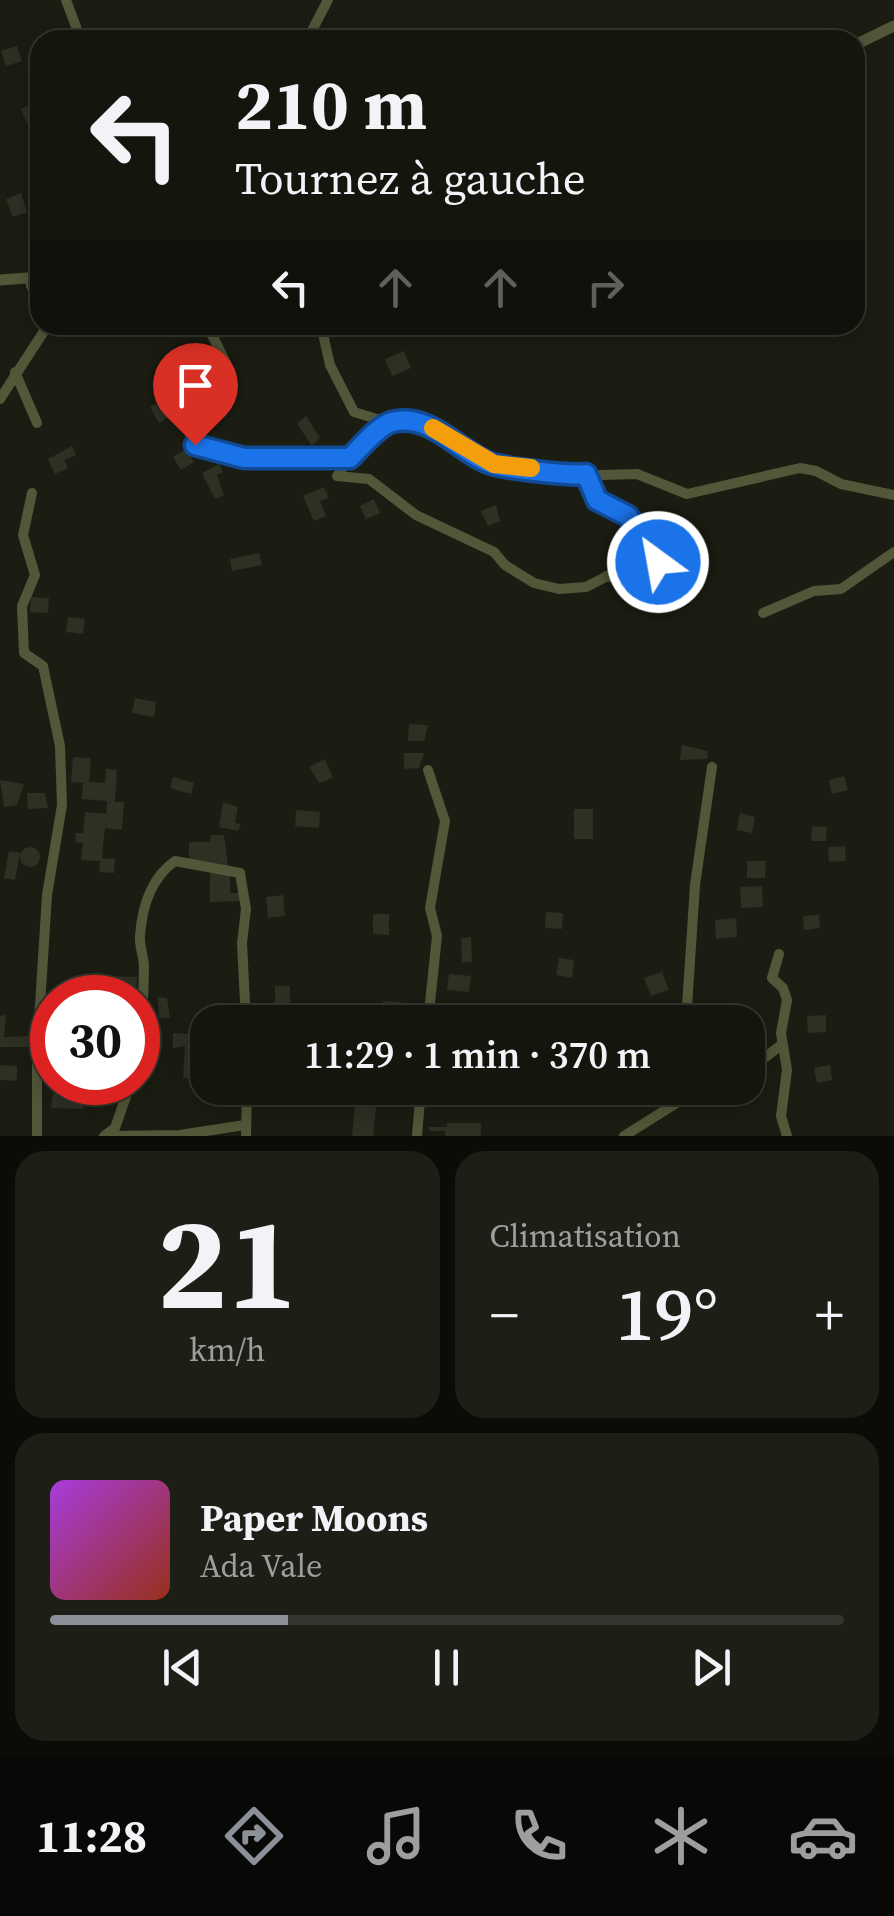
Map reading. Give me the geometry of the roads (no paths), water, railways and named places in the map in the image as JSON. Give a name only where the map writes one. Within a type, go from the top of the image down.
[{"type":"street","points":[[66,0],[77,30]]},
{"type":"street","points":[[312,30],[328,0]]},
{"type":"street","points":[[865,40],[894,26]]},
{"type":"street","points":[[0,280],[30,278]]},
{"type":"street","points":[[0,399],[41,335]]},
{"type":"street","points":[[212,335],[226,363]]},
{"type":"street","points":[[323,335],[330,365],[354,412],[390,422],[414,421],[433,428],[494,464],[567,476],[637,474],[687,494],[800,468],[855,488],[894,494]]},
{"type":"street","points":[[15,372],[37,423]]},
{"type":"street","points":[[390,422],[336,476],[352,474],[369,479],[416,515],[494,552],[505,566],[534,583],[586,587],[606,576],[654,561],[683,572]]},
{"type":"street","points":[[192,442],[244,458],[350,458]]},
{"type":"street","points":[[586,474],[597,500],[628,516],[654,561],[652,588],[606,576]]},
{"type":"street","points":[[32,493],[23,536],[35,575],[22,606],[24,654],[43,666],[52,698],[60,746],[62,805],[47,895],[37,1053],[37,1136]]},
{"type":"street","points":[[763,613],[814,591],[841,589],[894,552]]},
{"type":"street","points":[[687,1005],[695,884],[712,766]]},
{"type":"street","points":[[428,770],[445,822],[430,908],[437,936],[430,1005]]},
{"type":"street","points":[[143,975],[139,941],[142,920],[153,884],[162,870],[175,861],[240,873],[246,909],[242,943],[245,1005]]},
{"type":"street","points":[[778,954],[772,978],[787,1000],[781,1045],[787,1070],[781,1116],[788,1136]]},
{"type":"street","points":[[765,1058],[781,1045]]},
{"type":"street","points":[[104,1136],[116,1128],[124,1105]]},
{"type":"street","points":[[113,1136],[180,1136],[245,1130],[246,1105]]},
{"type":"street","points":[[417,1136],[420,1105]]},
{"type":"street","points":[[624,1136],[667,1105]]}]
